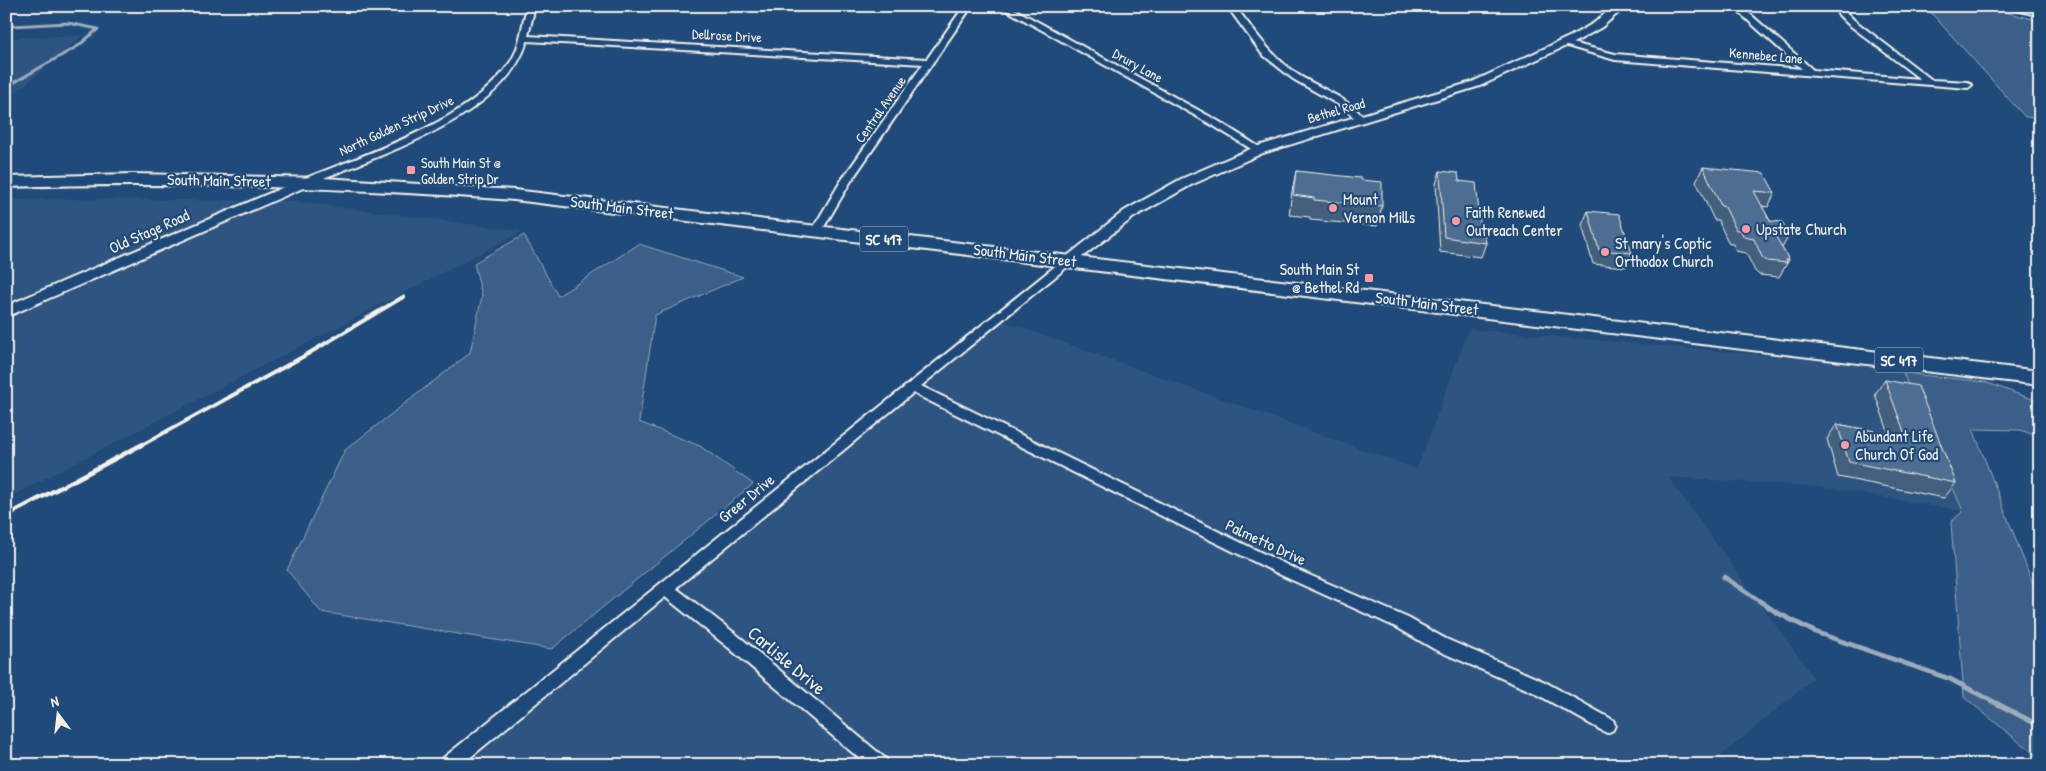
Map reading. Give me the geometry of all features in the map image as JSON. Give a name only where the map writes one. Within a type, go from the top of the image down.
[{"type":"main road","name":"South Main Street","points":[[6,182],[116,179],[305,182],[392,185],[514,195],[2040,378]]},
{"type":"street","name":"North Golden Strip Drive","points":[[305,182],[433,126],[474,104],[494,88],[509,71],[520,51],[531,6]]},
{"type":"street","name":"Central Avenue","points":[[816,230],[846,182],[968,6]]},
{"type":"street","name":"Drury Lane","points":[[1003,6],[1206,118],[1259,150]]},
{"type":"street","name":"Bethel Road","points":[[1068,261],[1108,228],[1151,200],[1259,150],[1359,118],[1476,84],[1564,44],[1598,25],[1620,6]]},
{"type":"street","points":[[1736,6],[1810,72]]},
{"type":"street","points":[[1839,6],[1841,12],[1850,22],[1930,82]]},
{"type":"street","points":[[2006,6],[2040,14]]},
{"type":"street","points":[[1235,7],[1265,52],[1306,84],[1349,107],[1359,118]]},
{"type":"street","name":"Dellrose Drive","points":[[523,38],[928,62]]},
{"type":"street","name":"Kennebec Lane","points":[[1564,44],[1615,56],[1968,85]]},
{"type":"street","name":"Old Stage Road","points":[[6,312],[305,182]]},
{"type":"street","name":"Greer Drive","points":[[448,765],[666,589],[894,399],[912,387],[1068,261]]},
{"type":"street","name":"Palmetto Drive","points":[[912,387],[1288,572],[1403,623],[1440,644],[1539,687],[1607,725]]},
{"type":"street","name":"Carlisle Drive","points":[[666,589],[735,643],[880,765]]},
{"type":"shaded area","points":[[1925,6],[1982,6],[2040,21],[2040,118],[2025,117]]},
{"type":"shaded area","points":[[83,35],[6,101],[6,38]]},
{"type":"shaded area","points":[[6,200],[293,201],[523,231],[6,499]]},
{"type":"shaded area","points":[[524,235],[558,296],[639,244],[743,277],[655,315],[639,422],[700,446],[753,484],[552,649],[321,612],[287,570],[345,450],[470,353],[482,296],[474,263]]},
{"type":"shaded area","points":[[995,318],[1417,469],[1469,329],[1901,367],[1963,511],[1821,487],[1668,477],[1814,678],[1720,757],[1736,765],[452,765]]},
{"type":"shaded area","points":[[1903,373],[1985,382],[2040,402],[2040,437],[2020,430],[1973,429],[2040,602],[2040,759],[1964,697],[1951,522],[1963,511]]},
{"type":"building","points":[[1703,167],[1764,173],[1775,193],[1754,191],[1770,221],[1782,222],[1789,236],[1775,235],[1789,260],[1786,260],[1787,263],[1767,261],[1762,257],[1754,239],[1744,237],[1740,230],[1736,230],[1725,207],[1721,206]]},
{"type":"building","points":[[1296,171],[1382,182],[1382,206],[1314,200],[1314,198],[1293,195]]},
{"type":"building","name":"Faith Renewed Outreach Center","points":[[1440,171],[1458,173],[1459,181],[1476,183],[1481,231],[1484,231],[1486,243],[1444,237]]},
{"type":"building","points":[[1588,211],[1619,214],[1632,253],[1599,250]]},
{"type":"building","points":[[1885,380],[1918,386],[1956,483],[1849,462],[1837,424],[1906,437]]},
{"type":"waterway","points":[[6,24],[12,26],[68,23],[98,29],[78,46],[6,87]]},
{"type":"waterway","points":[[1724,577],[1776,612],[1815,632],[1950,679],[2040,726]]},
{"type":"railway","points":[[140,446],[306,355],[403,297]]},
{"type":"railway","points":[[6,516],[143,444]]},
{"type":"place","name":"South Main St @ Golden Strip Dr","points":[[411,170]]},
{"type":"place","name":"Mount Vernon Mills","points":[[1333,208]]},
{"type":"place","name":"Faith Renewed Outreach Center","points":[[1456,221]]},
{"type":"place","name":"Upstate Church","points":[[1746,229]]},
{"type":"place","name":"St mary's Coptic Orthodox Church","points":[[1605,252]]},
{"type":"place","name":"South Main St @ Bethel Rd","points":[[1369,278]]},
{"type":"place","name":"Abundant Life Church Of God","points":[[1845,445]]}]
